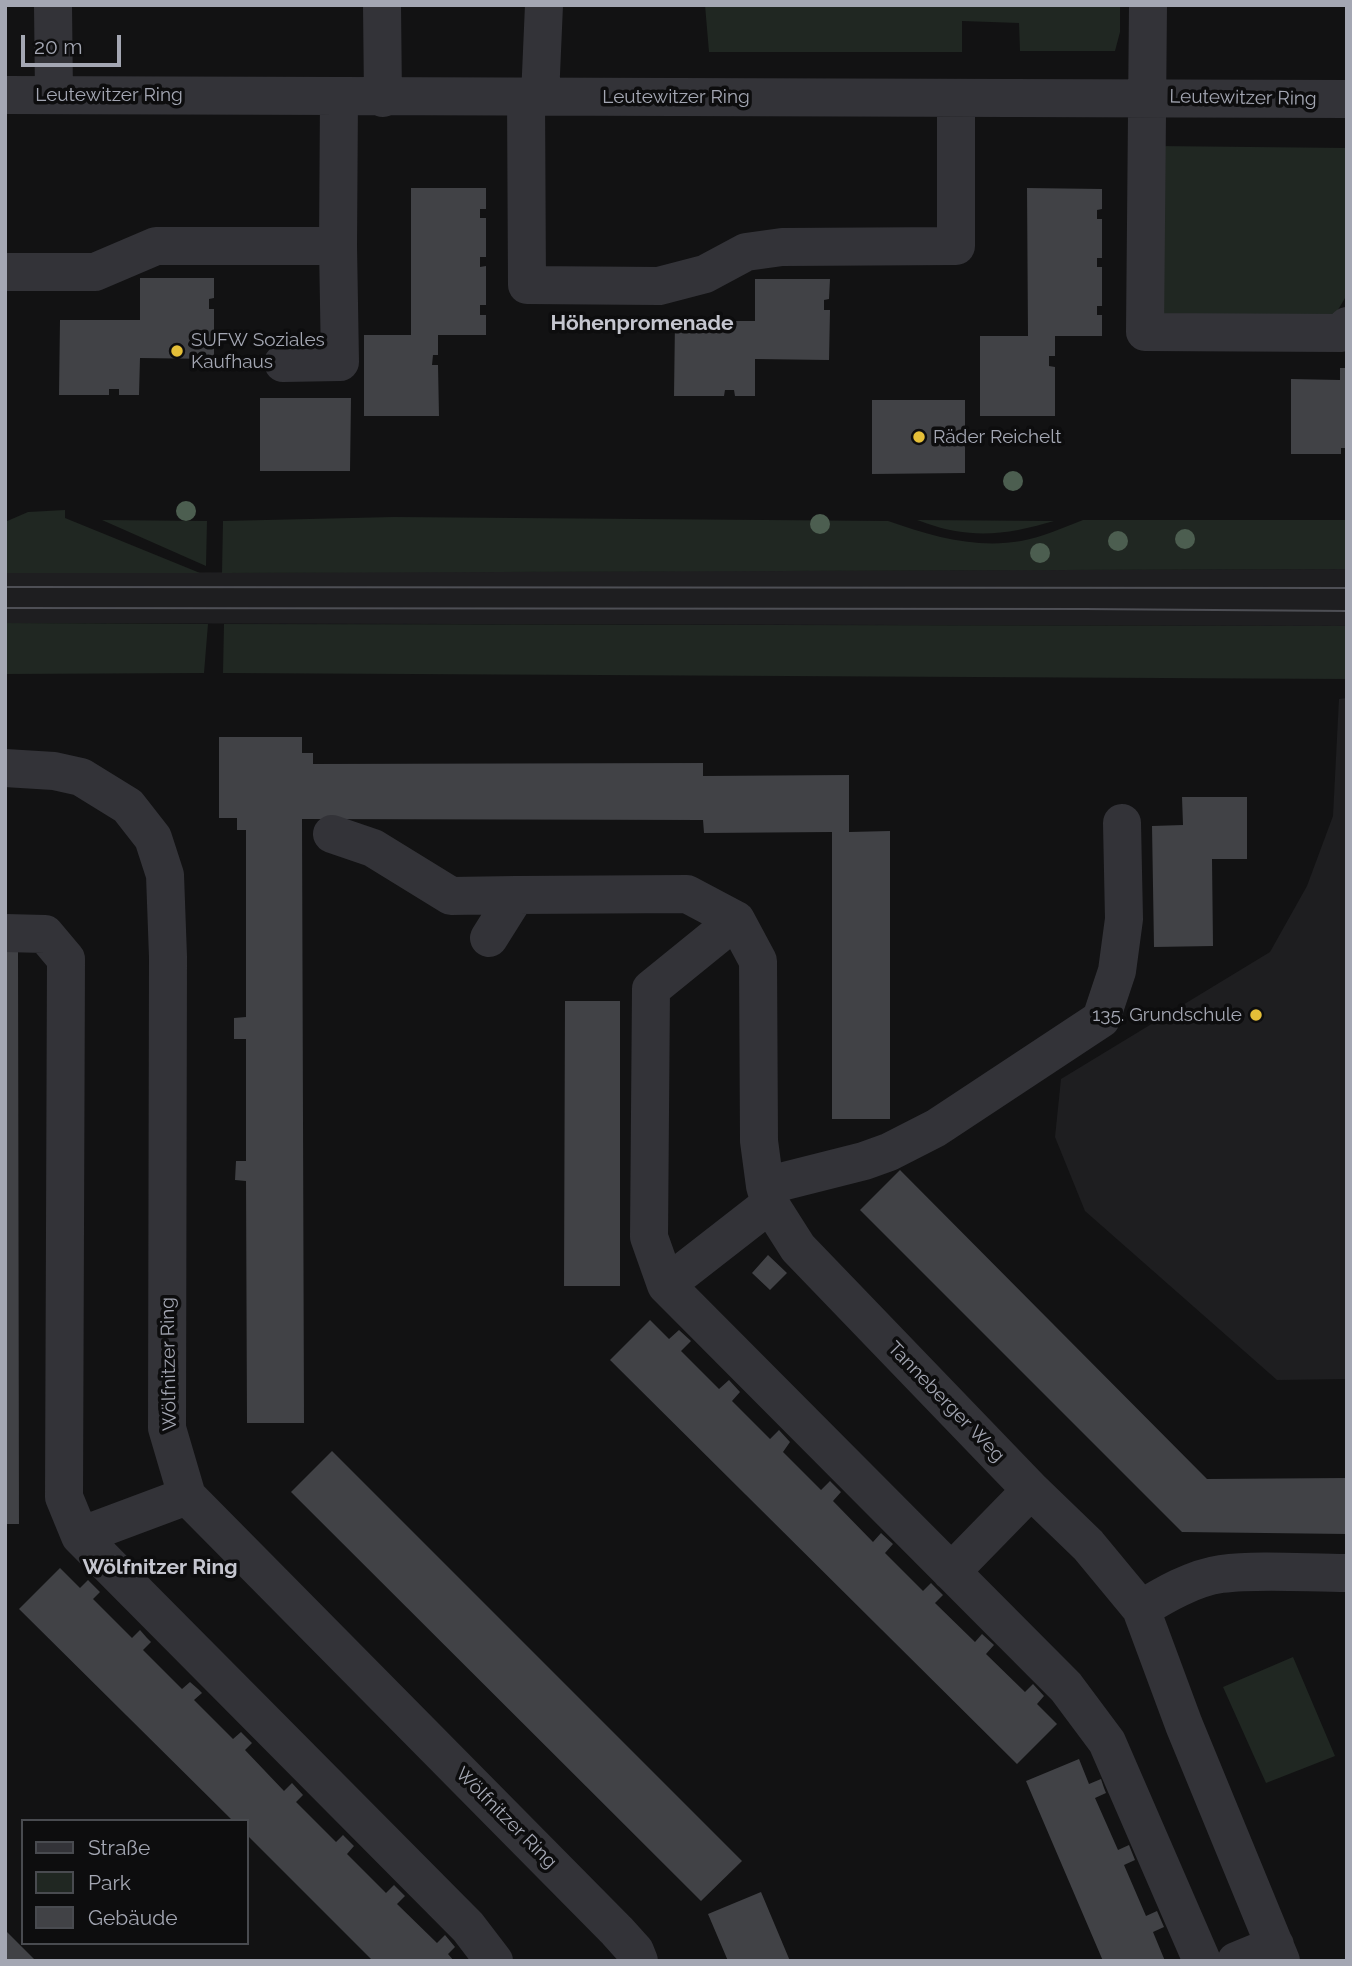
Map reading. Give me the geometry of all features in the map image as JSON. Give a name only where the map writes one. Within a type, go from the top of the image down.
[{"type":"street","points":[[53,5],[54,95]]},
{"type":"street","points":[[382,5],[383,98]]},
{"type":"street","points":[[544,5],[533,97],[527,285],[659,286],[705,274],[746,252],[782,247],[956,246],[956,98]]},
{"type":"street","points":[[1148,5],[1145,331],[1342,334],[1347,326]]},
{"type":"street","name":"Leutewitzer Ring","points":[[5,95],[1347,99]]},
{"type":"street","points":[[283,363],[340,362],[339,97]]},
{"type":"street","points":[[5,272],[95,272],[156,246],[338,246]]},
{"type":"street","name":"Wölfnitzer Ring","points":[[5,768],[54,771],[81,777],[128,806],[153,838],[165,875],[168,957],[167,1428],[187,1496],[607,1921],[635,1951],[639,1961]]},
{"type":"street","points":[[666,1285],[768,1195],[889,1152],[936,1128],[1101,1019],[1116,971],[1124,919],[1122,823]]},
{"type":"street","points":[[332,834],[373,848],[451,896],[687,894],[736,920],[651,989],[649,1237],[666,1285],[1066,1687],[1107,1742],[1202,1961]]},
{"type":"street","points":[[489,938],[516,895]]},
{"type":"street","name":"Tanneberger Weg","points":[[736,920],[758,961],[759,1141],[768,1195],[799,1248],[1031,1490],[1088,1545],[1141,1609],[1184,1725],[1278,1953]]},
{"type":"street","points":[[5,933],[45,934],[66,959],[64,1497],[80,1536],[468,1927],[494,1961]]},
{"type":"street","points":[[951,1572],[1031,1490]]},
{"type":"street","points":[[80,1536],[187,1496]]},
{"type":"street","points":[[1141,1609],[1189,1584],[1218,1574],[1347,1573]]},
{"type":"street","points":[[1236,1961],[1278,1953]]},
{"type":"shaded area","points":[[1347,569],[1347,626],[5,623],[5,573]]},
{"type":"shaded area","name":"135. Grundschule","points":[[1347,698],[1347,1379],[1277,1380],[1085,1211],[1055,1137],[1061,1079],[1270,952],[1307,886],[1333,816],[1339,699]]},
{"type":"green space","points":[[705,5],[1120,5],[1120,32],[1115,51],[1020,51],[1019,23],[962,21],[962,52],[709,52]]},
{"type":"green space","points":[[1157,146],[1347,148],[1347,292],[1335,315],[1155,324]]},
{"type":"green space","points":[[65,510],[65,518],[200,573],[5,573],[5,522],[28,512]]},
{"type":"green space","points":[[394,517],[888,521],[953,540],[987,543],[1021,541],[1083,520],[1347,520],[1347,569],[222,573],[223,521]]},
{"type":"green space","points":[[102,520],[207,521],[206,566]]},
{"type":"green space","points":[[917,520],[1054,521],[1017,530],[968,533]]},
{"type":"green space","points":[[5,623],[208,624],[204,673],[7,674]]},
{"type":"green space","points":[[224,624],[1347,626],[1347,679],[223,673]]},
{"type":"green space","points":[[1293,1657],[1335,1756],[1266,1783],[1223,1687]]},
{"type":"building","points":[[411,188],[486,188],[486,209],[480,209],[480,218],[486,218],[486,257],[480,257],[480,267],[486,266],[486,305],[480,305],[480,315],[486,315],[486,335],[438,335],[438,355],[433,355],[432,365],[438,365],[439,416],[364,416],[364,335],[411,335]]},
{"type":"building","points":[[1027,188],[1102,189],[1102,209],[1097,210],[1097,219],[1102,219],[1102,258],[1097,258],[1097,267],[1102,267],[1102,306],[1097,306],[1097,315],[1102,315],[1102,336],[1055,336],[1055,356],[1049,356],[1049,366],[1055,367],[1055,416],[980,416],[980,336],[1028,336]]},
{"type":"building","points":[[140,278],[214,278],[214,298],[209,299],[209,309],[214,309],[214,359],[140,358],[139,395],[119,395],[119,389],[109,389],[109,395],[59,395],[60,320],[140,320]]},
{"type":"building","points":[[755,279],[830,279],[829,299],[824,300],[824,310],[830,310],[829,360],[755,359],[755,396],[735,396],[734,390],[725,390],[724,396],[674,396],[675,321],[755,321]]},
{"type":"building","points":[[1340,368],[1347,368],[1347,448],[1341,448],[1341,454],[1291,454],[1291,379],[1340,380]]},
{"type":"building","points":[[260,398],[351,398],[350,471],[260,471]]},
{"type":"building","name":"Räder Reichelt","points":[[872,400],[965,400],[965,473],[872,474]]},
{"type":"building","points":[[219,737],[302,737],[302,753],[313,753],[313,764],[703,763],[703,776],[849,775],[849,832],[890,831],[890,1119],[832,1119],[832,832],[704,833],[703,820],[302,819],[304,1423],[247,1423],[246,1181],[235,1180],[236,1161],[246,1161],[246,1039],[234,1039],[234,1018],[246,1017],[246,830],[237,830],[237,818],[219,818]]},
{"type":"building","points":[[1182,797],[1247,797],[1247,859],[1212,859],[1213,946],[1154,947],[1152,826],[1183,825]]},
{"type":"building","points":[[5,952],[18,952],[19,1524],[5,1524]]},
{"type":"building","points":[[565,1001],[620,1001],[620,1286],[564,1286]]},
{"type":"building","points":[[900,1170],[1207,1479],[1347,1478],[1347,1534],[1182,1532],[860,1210]]},
{"type":"building","points":[[768,1255],[787,1273],[770,1290],[752,1273]]},
{"type":"building","points":[[650,1320],[669,1339],[679,1330],[691,1341],[681,1351],[719,1389],[729,1380],[740,1392],[732,1401],[770,1439],[779,1430],[790,1442],[783,1452],[821,1490],[830,1481],[841,1492],[833,1501],[873,1542],[881,1533],[893,1544],[885,1553],[923,1591],[931,1583],[943,1595],[935,1603],[975,1642],[982,1634],[994,1645],[986,1654],[1025,1692],[1033,1684],[1044,1696],[1037,1704],[1057,1724],[1017,1764],[610,1360]]},
{"type":"building","points":[[332,1451],[742,1861],[701,1901],[291,1492]]},
{"type":"building","points":[[60,1568],[80,1588],[88,1580],[100,1592],[93,1599],[132,1638],[140,1630],[151,1642],[143,1650],[182,1689],[190,1682],[198,1689],[202,1693],[194,1700],[233,1739],[241,1732],[252,1743],[245,1750],[284,1791],[292,1783],[303,1795],[296,1802],[336,1842],[343,1835],[354,1846],[347,1854],[386,1893],[394,1885],[405,1896],[397,1904],[437,1943],[445,1935],[455,1947],[448,1954],[454,1961],[373,1961],[248,1836],[248,1819],[231,1819],[19,1609]]},
{"type":"building","points":[[1079,1759],[1089,1784],[1101,1779],[1106,1793],[1095,1798],[1118,1850],[1129,1845],[1135,1860],[1124,1865],[1146,1916],[1157,1911],[1164,1927],[1153,1932],[1165,1961],[1103,1961],[1026,1781]]},
{"type":"building","points":[[761,1892],[790,1961],[728,1961],[708,1914]]},
{"type":"building","points":[[5,1930],[36,1961],[5,1961]]},
{"type":"tram line","points":[[5,587],[1347,588]]},
{"type":"tram line","points":[[5,608],[1347,611]]},
{"type":"place","name":"SUFW Soziales Kaufhaus","points":[[177,351]]},
{"type":"place","name":"Räder Reichelt","points":[[919,437]]},
{"type":"place","name":"135. Grundschule","points":[[1256,1015]]},
{"type":"district","name":"Höhenpromenade","points":[[642,324]]},
{"type":"district","name":"Wölfnitzer Ring","points":[[160,1568]]}]
